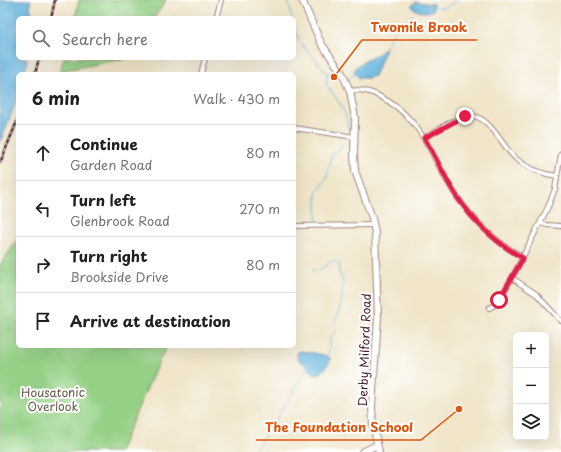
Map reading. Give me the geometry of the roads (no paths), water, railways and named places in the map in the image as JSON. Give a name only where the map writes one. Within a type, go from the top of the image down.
[{"type":"main road","name":"Derby Milford Road","points":[[302,0],[318,37],[343,75],[350,91],[355,118],[355,171],[374,225],[377,248],[378,317],[372,407],[373,425],[379,452]]},
{"type":"main road","points":[[362,452],[377,445]]},
{"type":"street","points":[[217,16],[221,0]]},
{"type":"street","points":[[202,72],[204,60]]},
{"type":"street","points":[[350,91],[366,91],[392,103],[410,119],[424,138],[448,183],[467,211],[507,248],[523,258]]},
{"type":"street","points":[[424,138],[460,118],[476,116],[486,122],[510,152],[523,164],[536,171],[557,176]]},
{"type":"street","points":[[296,128],[355,137]]},
{"type":"street","points":[[489,308],[495,305],[499,300],[541,223],[553,196],[561,154]]},
{"type":"street","points":[[541,223],[561,226]]},
{"type":"street","points":[[296,226],[374,225]]},
{"type":"street","points":[[512,278],[536,294],[561,321]]},
{"type":"water","points":[[0,0],[31,0],[32,16],[16,16],[16,60],[27,60],[27,65],[25,72],[16,72],[16,101],[0,144]]},
{"type":"water","points":[[416,2],[433,4],[433,10],[422,12],[416,10],[412,7],[412,5]]},
{"type":"water","points":[[385,47],[385,51],[374,76],[369,78],[359,78],[354,71],[356,67],[368,58],[378,54]]},
{"type":"water","points":[[300,351],[322,355],[331,359],[327,367],[321,373],[315,374],[297,358],[297,353]]},
{"type":"waterway","points":[[288,0],[292,16]]},
{"type":"waterway","points":[[433,7],[440,8],[452,4],[458,0]]},
{"type":"waterway","points":[[384,49],[394,32],[413,14]]},
{"type":"waterway","points":[[296,31],[299,41],[327,73],[334,77],[340,77]]},
{"type":"waterway","points":[[327,74],[326,85],[345,113],[348,131]]},
{"type":"waterway","points":[[348,78],[357,74]]},
{"type":"waterway","points":[[317,220],[317,192],[326,179],[332,154],[343,144]]},
{"type":"waterway","points":[[312,270],[317,271],[333,261],[339,263],[339,272],[343,281],[341,304],[335,323]]},
{"type":"waterway","points":[[328,356],[330,338],[335,333],[335,327]]},
{"type":"waterway","points":[[253,452],[275,421],[308,367]]},
{"type":"railway","points":[[51,16],[55,0]]},
{"type":"railway","points":[[36,72],[38,60]]},
{"type":"railway","points":[[0,163],[16,124]]},
{"type":"place","name":"Twomile Brook","points":[[334,77]]},
{"type":"place","name":"The Foundation School","points":[[459,409]]},
{"type":"park label","name":"Housatonic Overlook","points":[[53,399]]}]
